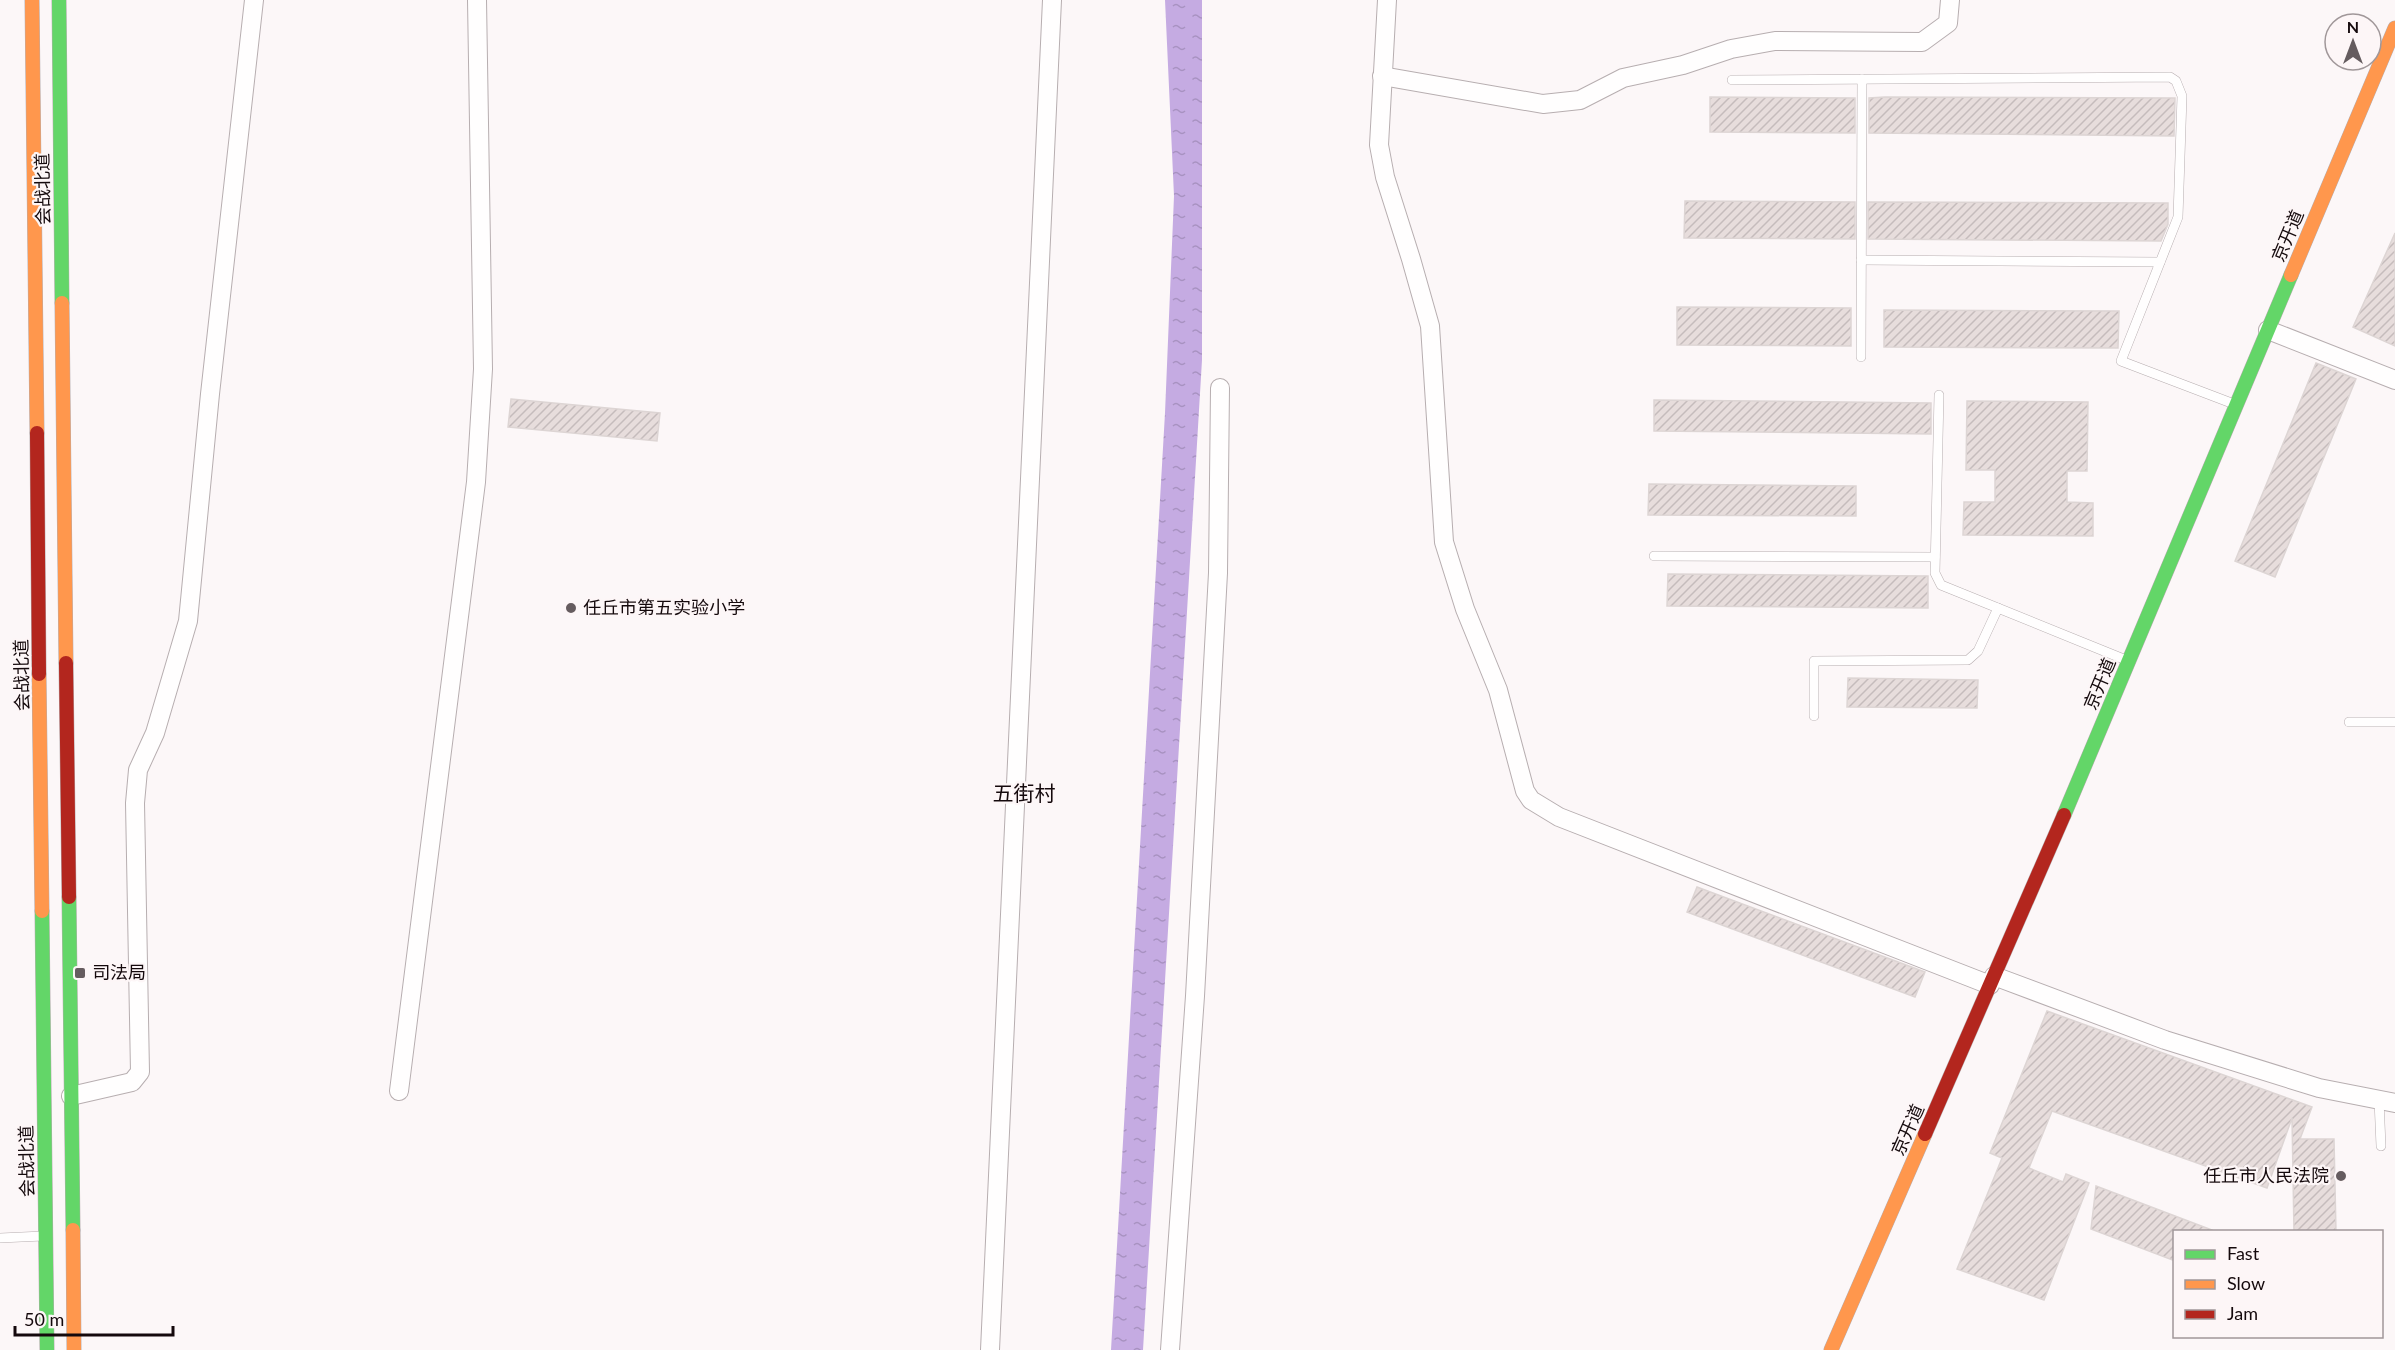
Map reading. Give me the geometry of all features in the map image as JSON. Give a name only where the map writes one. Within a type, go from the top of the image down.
[{"type":"main road","name":"会战北道","points":[[32,0],[47,1350]]},
{"type":"main road","name":"会战北道","points":[[59,0],[74,1350]]},
{"type":"main road","name":"京开道","points":[[1831,1350],[2129,662],[2268,330],[2390,53],[2395,28]]},
{"type":"street","points":[[71,1096],[132,1082],[140,1072],[135,803],[138,770],[155,733],[188,621],[210,394],[254,0]]},
{"type":"street","points":[[399,1091],[476,482],[483,369],[477,0]]},
{"type":"street","points":[[990,1350],[1052,0]]},
{"type":"street","points":[[1387,0],[1379,145],[1383,166],[1430,326],[1444,542],[1465,609],[1498,690],[1525,791],[1531,801],[1558,817],[1992,980],[2165,1040],[2319,1088],[2387,1102]]},
{"type":"street","points":[[1382,76],[1544,104],[1580,100],[1623,78],[1683,65],[1731,49],[1775,41],[1922,42],[1948,23],[1950,0]]},
{"type":"street","points":[[2268,330],[2395,380]]},
{"type":"street","points":[[1170,1350],[1196,985],[1216,608],[1220,388]]},
{"type":"lane","points":[[1732,80],[2170,77],[2176,81],[2182,96],[2178,218],[2121,361],[2237,405]]},
{"type":"lane","points":[[1861,357],[1862,79]]},
{"type":"lane","points":[[1861,260],[2160,262]]},
{"type":"lane","points":[[1939,395],[1935,573],[1941,585],[2129,662]]},
{"type":"lane","points":[[1654,556],[1935,557]]},
{"type":"lane","points":[[1814,716],[1814,661],[1968,660],[1978,651],[1998,608]]},
{"type":"lane","points":[[2349,722],[2395,722]]},
{"type":"lane","points":[[2381,1146],[2387,1102]]},
{"type":"lane","points":[[0,1239],[46,1236]]},
{"type":"water","points":[[1165,0],[1202,0],[1202,360],[1143,1350],[1111,1350],[1165,413],[1174,196]]},
{"type":"building","points":[[1710,97],[1855,98],[1855,133],[1710,132]]},
{"type":"building","points":[[1869,98],[2175,98],[2174,136],[1869,133]]},
{"type":"building","points":[[1685,201],[1855,202],[1855,239],[1684,238]]},
{"type":"building","points":[[1868,202],[2168,203],[2168,224],[2161,241],[1868,239]]},
{"type":"building","points":[[2395,233],[2395,346],[2353,327]]},
{"type":"building","points":[[1677,307],[1851,308],[1851,346],[1677,345]]},
{"type":"building","points":[[1884,310],[2119,311],[2118,348],[1884,347]]},
{"type":"building","points":[[2316,363],[2356,379],[2275,577],[2235,561]]},
{"type":"building","points":[[511,399],[660,413],[657,441],[508,427]]},
{"type":"building","points":[[1654,400],[1931,403],[1931,434],[1654,431]]},
{"type":"building","points":[[1967,401],[2088,402],[2087,471],[2067,471],[2067,502],[2093,503],[2093,536],[1963,535],[1964,502],[1995,502],[1995,470],[1966,470]]},
{"type":"building","points":[[1649,484],[1856,486],[1856,516],[1648,515]]},
{"type":"building","points":[[1668,574],[1928,576],[1928,608],[1667,606]]},
{"type":"building","points":[[1848,678],[1978,680],[1977,708],[1847,707]]},
{"type":"building","points":[[1697,887],[1925,972],[1915,997],[1687,912]]},
{"type":"building","points":[[2047,1011],[2312,1107],[2300,1139],[2334,1139],[2336,1230],[2294,1230],[2292,1118],[2267,1188],[2052,1111],[2029,1168],[2063,1182],[2066,1174],[2089,1183],[2044,1300],[1957,1269],[2002,1158],[1990,1153]]},
{"type":"building","points":[[2096,1186],[2212,1230],[2173,1230],[2173,1260],[2091,1229]]},
{"type":"traffic: fast","points":[[59,0],[62,303]]},
{"type":"traffic: fast","points":[[2064,815],[2291,275]]},
{"type":"traffic: fast","points":[[69,897],[73,1230]]},
{"type":"traffic: fast","points":[[42,911],[47,1350]]},
{"type":"traffic: slow","points":[[32,0],[37,433]]},
{"type":"traffic: slow","points":[[2291,275],[2395,28]]},
{"type":"traffic: slow","points":[[62,303],[66,663]]},
{"type":"traffic: slow","points":[[39,674],[42,911]]},
{"type":"traffic: slow","points":[[1831,1350],[1925,1134]]},
{"type":"traffic: slow","points":[[73,1230],[74,1350]]},
{"type":"traffic: jam","points":[[37,433],[39,674]]},
{"type":"traffic: jam","points":[[66,663],[69,897]]},
{"type":"traffic: jam","points":[[1925,1134],[2064,815]]},
{"type":"place","name":"任丘市第五实验小学","points":[[571,608]]},
{"type":"place","name":"司法局","points":[[80,973]]},
{"type":"place","name":"任丘市人民法院","points":[[2341,1176]]},
{"type":"district","name":"五街村","points":[[1024,794]]}]
